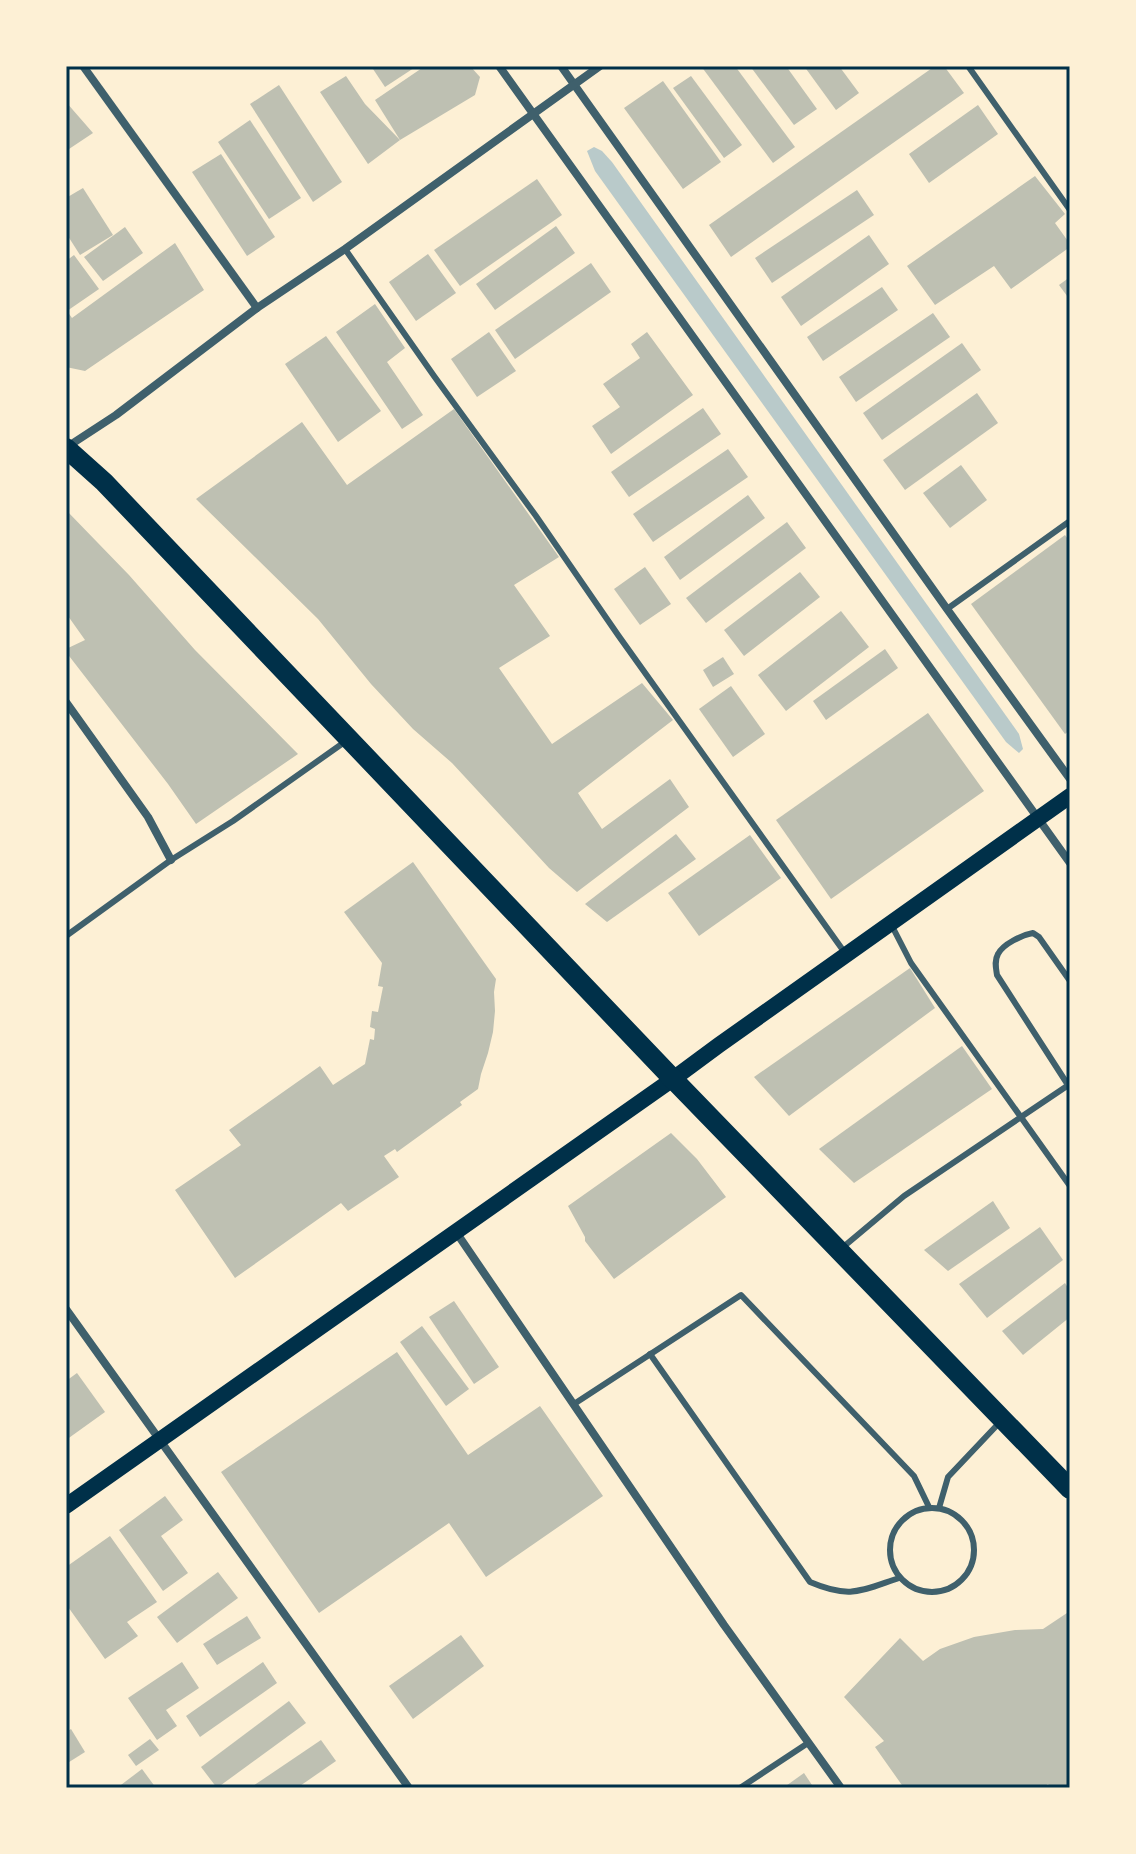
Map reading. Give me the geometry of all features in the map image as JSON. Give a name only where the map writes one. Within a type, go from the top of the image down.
[{"type":"main road","points":[[66,448],[104,482],[673,1079],[1070,1489]]},
{"type":"main road","points":[[66,1506],[1070,796]]},
{"type":"street","points":[[83,66],[257,308]]},
{"type":"street","points":[[499,66],[1070,863]]},
{"type":"street","points":[[561,66],[1070,779]]},
{"type":"street","points":[[66,448],[116,415],[257,308],[345,249],[600,66]]},
{"type":"street","points":[[66,702],[148,817],[171,860]]},
{"type":"street","points":[[456,1232],[724,1625],[841,1788]]},
{"type":"street","points":[[66,1309],[409,1788]]},
{"type":"lane","points":[[982,66],[970,69],[1070,210]]},
{"type":"lane","points":[[345,249],[846,955]]},
{"type":"lane","points":[[947,609],[1070,521]]},
{"type":"lane","points":[[66,936],[349,739]]},
{"type":"lane","points":[[891,923],[911,963],[1070,1186]]},
{"type":"lane","points":[[840,1251],[904,1196],[1069,1084],[997,975],[996,958],[999,951],[1033,933],[1070,981]]},
{"type":"lane","points":[[574,1404],[741,1295],[914,1476],[929,1507]]},
{"type":"lane","points":[[650,1354],[810,1582],[831,1591],[852,1593],[899,1578]]},
{"type":"lane","points":[[939,1508],[948,1477],[1002,1420]]},
{"type":"lane","points":[[939,1508],[955,1514],[972,1535],[972,1564],[953,1587],[939,1592],[925,1592],[899,1578],[892,1567],[890,1540],[895,1527],[904,1517],[916,1510],[939,1508]]},
{"type":"lane","points":[[740,1788],[808,1743]]},
{"type":"shaded area","points":[[594,147],[612,162],[1019,734],[1023,749],[1019,753],[1006,742],[595,171],[587,151]]},
{"type":"building","points":[[371,66],[417,66],[385,87]]},
{"type":"building","points":[[425,66],[470,66],[480,77],[475,95],[400,140],[375,100]]},
{"type":"building","points":[[701,66],[735,66],[795,147],[773,163]]},
{"type":"building","points":[[750,66],[786,66],[817,109],[794,125]]},
{"type":"building","points":[[804,66],[839,66],[859,93],[836,110]]},
{"type":"building","points":[[935,66],[944,66],[964,93],[731,257],[709,225]]},
{"type":"building","points":[[346,76],[365,104],[400,140],[368,164],[320,92]]},
{"type":"building","points":[[691,76],[742,145],[724,158],[673,88]]},
{"type":"building","points":[[663,81],[721,162],[683,189],[624,108]]},
{"type":"building","points":[[279,85],[342,182],[313,202],[250,104]]},
{"type":"building","points":[[66,102],[93,133],[66,151]]},
{"type":"building","points":[[978,105],[998,134],[929,183],[909,154]]},
{"type":"building","points":[[250,120],[301,198],[269,219],[218,142]]},
{"type":"building","points":[[221,154],[275,237],[247,256],[192,172]]},
{"type":"building","points":[[1035,176],[1065,214],[1055,223],[1070,247],[1011,289],[994,266],[935,305],[907,266]]},
{"type":"building","points":[[537,179],[562,215],[460,286],[434,250]]},
{"type":"building","points":[[83,188],[113,235],[80,255],[66,233],[66,198]]},
{"type":"building","points":[[857,190],[874,215],[772,283],[755,258]]},
{"type":"building","points":[[556,226],[575,253],[495,310],[476,284]]},
{"type":"building","points":[[125,227],[143,253],[103,281],[84,257]]},
{"type":"building","points":[[869,235],[889,264],[801,326],[781,297]]},
{"type":"building","points":[[175,243],[204,290],[85,371],[66,367],[66,261],[74,255],[99,289],[67,311],[72,318]]},
{"type":"building","points":[[428,254],[456,293],[416,321],[389,282]]},
{"type":"building","points":[[591,263],[611,292],[515,359],[495,330]]},
{"type":"building","points":[[1070,277],[1070,300],[1059,285]]},
{"type":"building","points":[[882,287],[898,310],[823,361],[807,337]]},
{"type":"building","points":[[375,304],[405,348],[387,362],[423,415],[402,429],[336,332]]},
{"type":"building","points":[[933,313],[950,337],[856,402],[839,377]]},
{"type":"building","points":[[489,332],[516,371],[477,397],[451,359]]},
{"type":"building","points":[[647,332],[693,395],[611,454],[592,426],[620,407],[603,384],[640,358],[631,344]]},
{"type":"building","points":[[326,336],[381,411],[338,442],[285,364]]},
{"type":"building","points":[[962,343],[981,370],[882,440],[863,413]]},
{"type":"building","points":[[977,393],[998,423],[905,490],[883,460]]},
{"type":"building","points":[[703,408],[721,434],[629,497],[611,472]]},
{"type":"building","points":[[454,409],[559,557],[514,585],[550,636],[499,668],[552,744],[642,683],[673,720],[578,793],[602,829],[670,779],[689,807],[577,892],[549,868],[452,763],[413,729],[318,619],[196,499],[302,422],[347,485]]},
{"type":"building","points":[[728,449],[748,477],[653,542],[633,514]]},
{"type":"building","points":[[961,465],[987,500],[950,528],[923,493]]},
{"type":"building","points":[[748,495],[765,518],[680,580],[664,557]]},
{"type":"building","points":[[66,510],[195,650],[298,754],[196,824],[66,652],[66,649],[85,640],[66,617]]},
{"type":"building","points":[[787,522],[806,548],[706,623],[686,598]]},
{"type":"building","points":[[1065,535],[1070,542],[1070,730],[1065,734],[971,604]]},
{"type":"building","points":[[645,567],[671,604],[640,625],[614,589]]},
{"type":"building","points":[[800,572],[820,597],[744,656],[724,630]]},
{"type":"building","points":[[841,611],[869,647],[786,711],[758,675]]},
{"type":"building","points":[[885,649],[898,668],[826,720],[813,701]]},
{"type":"building","points":[[723,657],[734,674],[713,687],[703,670]]},
{"type":"building","points":[[731,686],[765,734],[733,757],[699,709]]},
{"type":"building","points":[[928,713],[984,791],[831,899],[776,820]]},
{"type":"building","points":[[676,834],[696,859],[607,922],[585,904]]},
{"type":"building","points":[[750,835],[781,878],[699,936],[668,893]]},
{"type":"building","points":[[413,862],[496,979],[493,1032],[478,1089],[460,1102],[462,1105],[397,1152],[395,1149],[384,1156],[399,1177],[348,1211],[341,1203],[235,1278],[175,1190],[241,1145],[229,1130],[320,1066],[333,1085],[365,1064],[370,1039],[374,1040],[375,1029],[370,1027],[372,1011],[378,1012],[383,987],[378,986],[382,963],[344,912]]},
{"type":"building","points":[[910,968],[935,1008],[789,1116],[754,1077]]},
{"type":"building","points":[[962,1046],[992,1089],[854,1183],[819,1149]]},
{"type":"building","points":[[671,1133],[697,1159],[726,1197],[614,1279],[585,1241],[568,1206]]},
{"type":"building","points":[[993,1201],[1010,1228],[948,1271],[924,1250]]},
{"type":"building","points":[[1040,1227],[1063,1260],[987,1318],[959,1284]]},
{"type":"building","points":[[1065,1283],[1070,1291],[1070,1317],[1023,1355],[1002,1331]]},
{"type":"building","points":[[454,1301],[499,1367],[474,1384],[429,1317]]},
{"type":"building","points":[[422,1326],[469,1389],[446,1406],[400,1342]]},
{"type":"building","points":[[397,1352],[468,1455],[540,1406],[603,1496],[486,1577],[449,1523],[319,1613],[221,1472]]},
{"type":"building","points":[[77,1373],[105,1412],[66,1440],[66,1381]]},
{"type":"building","points":[[165,1496],[183,1520],[161,1536],[188,1573],[163,1591],[119,1530]]},
{"type":"building","points":[[110,1536],[157,1602],[127,1622],[138,1636],[105,1659],[66,1604],[66,1567]]},
{"type":"building","points":[[218,1572],[238,1598],[177,1643],[157,1617]]},
{"type":"building","points":[[1070,1611],[1070,1785],[1067,1788],[1051,1788],[1048,1784],[1042,1788],[904,1788],[875,1747],[884,1741],[844,1697],[900,1638],[923,1661],[940,1649],[974,1637],[1043,1629]]},
{"type":"building","points":[[247,1616],[261,1638],[217,1665],[203,1644]]},
{"type":"building","points":[[461,1635],[484,1666],[413,1719],[389,1686]]},
{"type":"building","points":[[182,1662],[199,1688],[166,1710],[177,1726],[157,1740],[128,1698]]},
{"type":"building","points":[[263,1662],[277,1683],[200,1737],[186,1716]]},
{"type":"building","points":[[289,1701],[306,1723],[217,1788],[201,1767]]},
{"type":"building","points":[[71,1729],[85,1752],[66,1764],[66,1732]]},
{"type":"building","points":[[150,1739],[159,1750],[136,1766],[128,1755]]},
{"type":"building","points":[[321,1740],[336,1761],[297,1788],[250,1788]]},
{"type":"building","points":[[142,1769],[156,1788],[117,1788]]},
{"type":"building","points":[[804,1773],[814,1788],[783,1788]]}]
